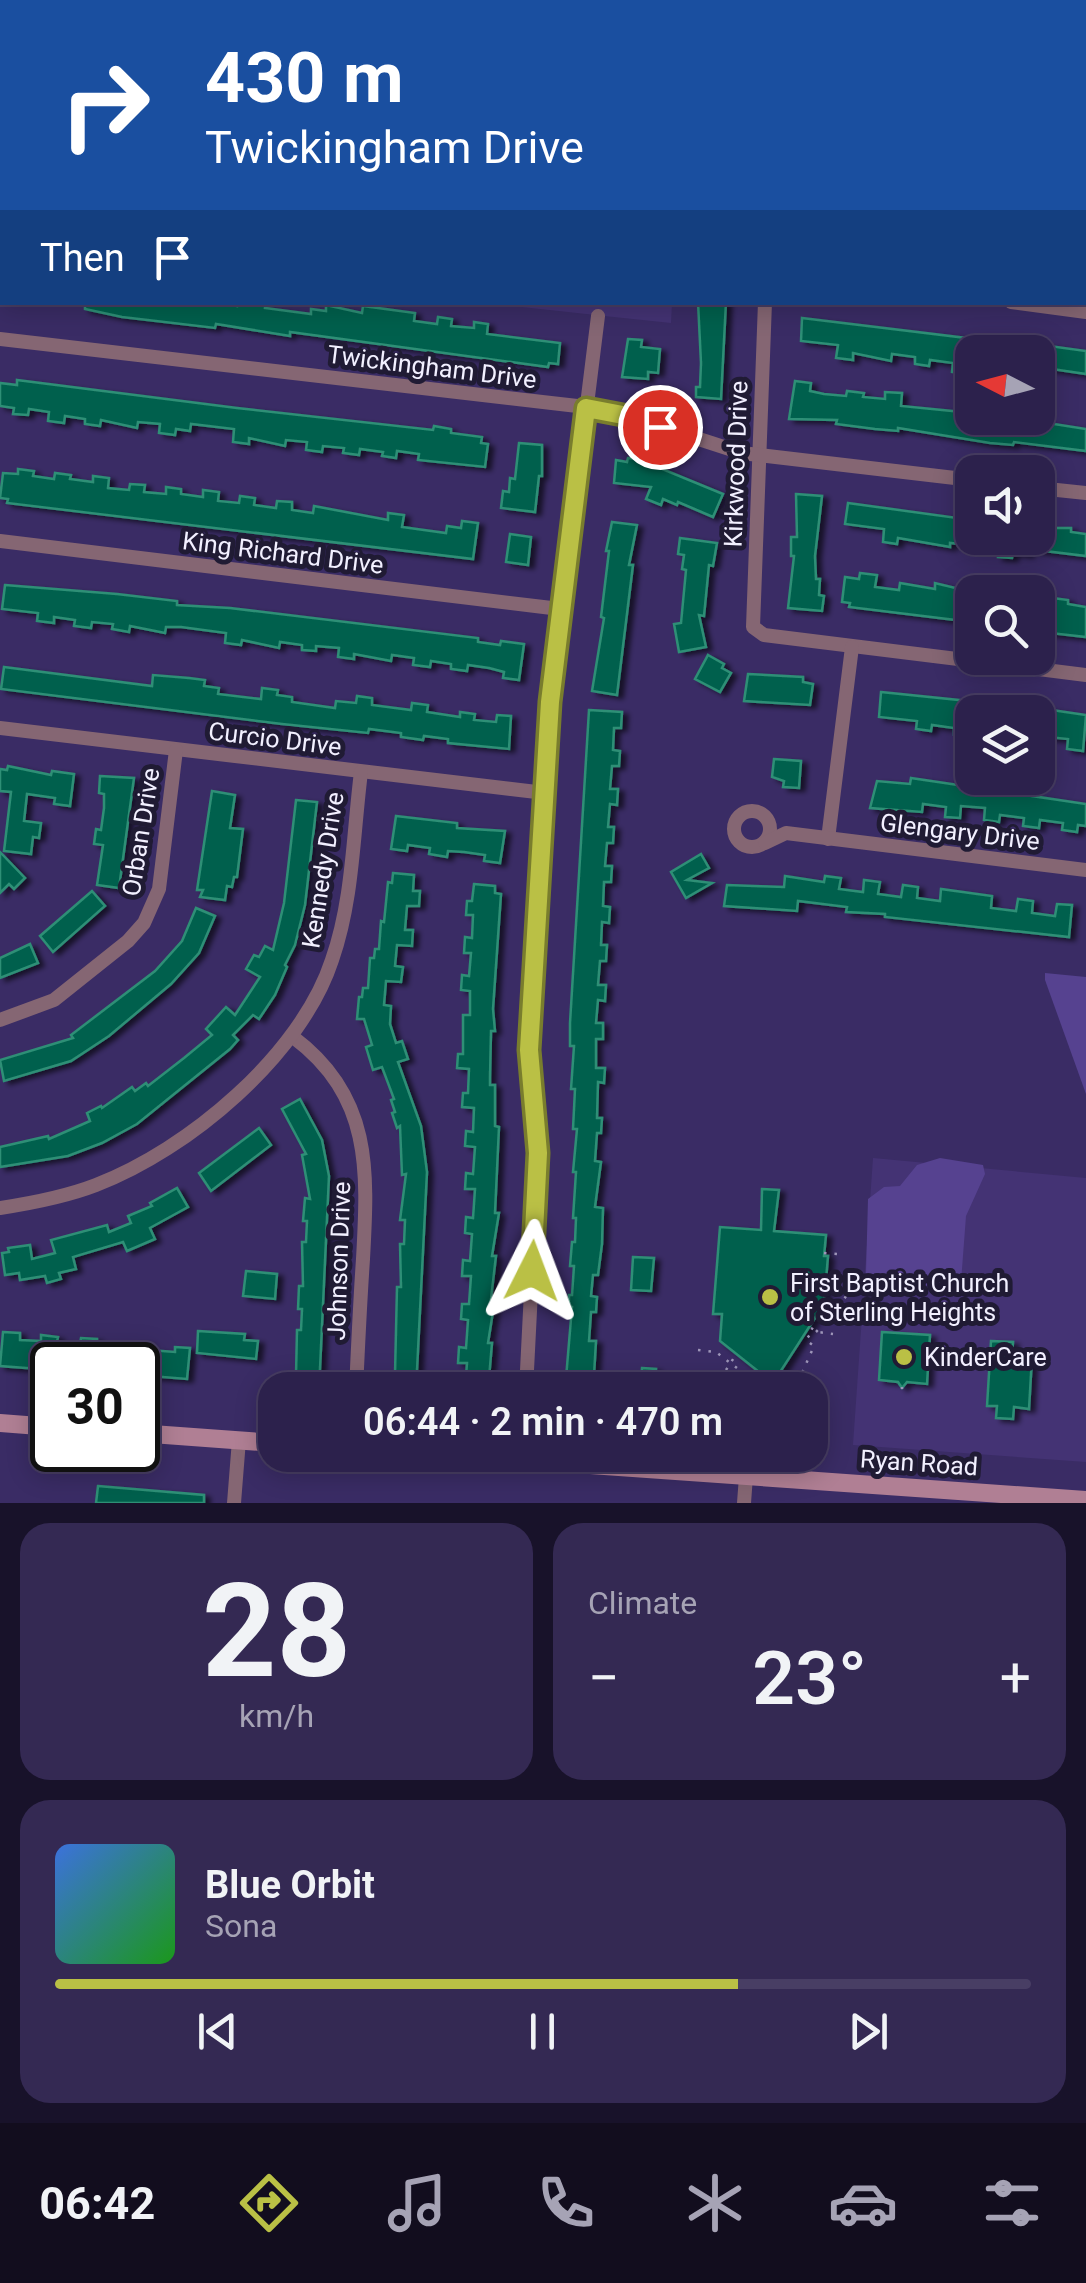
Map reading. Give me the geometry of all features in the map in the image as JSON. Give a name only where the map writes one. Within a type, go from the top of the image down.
[{"type":"main road","points":[[0,1423],[30,1425]]},
{"type":"main road","points":[[160,1435],[258,1442]]},
{"type":"main road","name":"Ryan Road","points":[[696,1472],[919,1496],[1086,1500]]},
{"type":"street","name":"Kirkwood Drive","points":[[765,305],[753,627],[764,636],[852,647]]},
{"type":"street","points":[[1034,305],[1086,312]]},
{"type":"street","points":[[527,1372],[538,1153],[529,1050],[545,792],[560,609],[599,309]]},
{"type":"street","name":"Twickingham Drive","points":[[0,339],[586,408],[628,416],[724,449],[955,478]]},
{"type":"street","points":[[1055,490],[1086,494]]},
{"type":"street","name":"King Richard Drive","points":[[0,540],[560,609]]},
{"type":"street","points":[[828,838],[852,647],[1086,675]]},
{"type":"street","name":"Curcio Drive","points":[[0,728],[545,792]]},
{"type":"street","name":"Orban Drive","points":[[0,1020],[54,1000],[128,942],[144,923],[160,890],[176,750]]},
{"type":"street","name":"Kennedy Drive","points":[[0,1208],[62,1197],[100,1184],[150,1159],[228,1102],[293,1037],[318,997],[343,924],[361,772]]},
{"type":"street","points":[[768,820],[771,832],[756,848],[744,846],[736,837],[735,824],[747,812],[760,812],[786,834]]},
{"type":"street","name":"Glengary Drive","points":[[765,842],[786,834],[1086,870]]},
{"type":"street","name":"Johnson Drive","points":[[293,1037],[323,1062],[341,1086],[361,1140],[366,1184],[357,1372]]},
{"type":"street","points":[[234,1503],[238,1440]]},
{"type":"street","points":[[744,1503],[746,1476]]},
{"type":"path","points":[[824,1253],[838,1254]]},
{"type":"path","points":[[826,1290],[848,1299]]},
{"type":"path","points":[[802,1372],[814,1346],[806,1340],[813,1330],[830,1318],[846,1326]]},
{"type":"path","points":[[813,1330],[833,1334]]},
{"type":"path","points":[[698,1350],[716,1352],[741,1372]]},
{"type":"path","points":[[726,1370],[737,1353]]},
{"type":"shaded area","points":[[503,305],[672,305],[671,323]]},
{"type":"shaded area","points":[[1045,973],[1086,977],[1086,1094],[1045,980]]},
{"type":"shaded area","points":[[873,1158],[1086,1178],[1086,1462],[853,1445]]},
{"type":"shaded area","points":[[940,1158],[983,1165],[985,1174],[966,1216],[961,1282],[953,1288],[874,1281],[866,1273],[868,1199],[884,1187],[900,1186],[917,1165]]},
{"type":"building","points":[[85,305],[266,305],[265,308],[311,314],[311,309],[326,311],[326,305],[362,313],[363,306],[415,313],[414,321],[437,324],[438,317],[452,319],[451,326],[474,328],[474,322],[488,324],[487,334],[560,343],[558,364],[549,363],[548,367],[290,332],[290,336],[216,324],[215,328],[122,317],[85,309]]},
{"type":"building","points":[[698,305],[726,305],[721,399],[696,397],[701,363]]},
{"type":"building","points":[[802,318],[955,337],[955,372],[953,363],[930,360],[929,366],[915,364],[915,357],[892,354],[891,361],[853,353],[853,360],[836,358],[838,345],[801,341]]},
{"type":"building","points":[[628,339],[642,340],[641,347],[660,349],[658,373],[648,372],[648,379],[622,377]]},
{"type":"building","points":[[1055,347],[1086,351],[1086,374],[1055,369]]},
{"type":"building","points":[[17,380],[237,408],[451,429],[451,433],[482,437],[481,443],[488,444],[485,467],[418,460],[419,454],[397,451],[396,458],[360,449],[359,455],[343,453],[344,448],[323,446],[322,452],[306,450],[307,442],[286,440],[285,446],[249,438],[249,444],[233,442],[234,429],[191,424],[190,431],[176,429],[175,435],[159,433],[160,424],[138,422],[137,428],[101,420],[100,426],[65,416],[64,423],[48,421],[49,412],[29,409],[28,415],[13,414],[14,408],[0,406],[0,383],[17,385]]},
{"type":"building","points":[[795,381],[811,383],[810,391],[824,394],[846,396],[847,391],[885,399],[885,392],[902,393],[901,406],[955,411],[955,435],[1055,435],[1055,424],[1086,429],[1086,451],[990,443],[898,428],[875,429],[836,424],[837,420],[789,419]]},
{"type":"building","points":[[519,443],[542,445],[542,476],[535,512],[501,508],[503,491],[509,492],[510,478],[515,479]]},
{"type":"building","points":[[628,458],[645,460],[723,494],[713,517],[678,502],[677,505],[663,499],[661,505],[646,499],[651,487],[614,483],[616,460],[627,462]]},
{"type":"building","points":[[18,469],[54,479],[55,473],[93,482],[93,476],[109,478],[108,488],[129,490],[130,484],[145,485],[144,492],[166,494],[166,487],[203,497],[203,490],[219,492],[218,501],[239,503],[240,496],[255,498],[254,505],[276,508],[277,501],[292,502],[292,510],[313,513],[314,506],[388,520],[388,513],[404,515],[402,527],[446,533],[447,526],[461,528],[462,521],[478,523],[473,559],[7,503],[8,499],[0,498],[3,473],[18,474]]},
{"type":"building","points":[[796,494],[822,496],[815,556],[819,595],[824,596],[822,611],[788,608],[794,556],[791,537],[797,537]]},
{"type":"building","points":[[848,503],[955,518],[955,544],[950,543],[950,547],[898,538],[897,544],[883,542],[884,529],[845,524]]},
{"type":"building","points":[[612,522],[637,525],[629,565],[633,565],[617,695],[592,691],[604,618],[601,617],[606,551]]},
{"type":"building","points":[[1055,528],[1071,528],[1071,532],[1086,534],[1086,556],[1055,552]]},
{"type":"building","points":[[510,534],[531,537],[528,565],[506,562]]},
{"type":"building","points":[[680,538],[717,543],[713,566],[709,565],[704,616],[699,615],[706,647],[679,652],[674,624],[681,623],[686,570],[682,569],[684,555],[678,554]]},
{"type":"building","points":[[860,573],[877,575],[875,587],[899,590],[900,583],[935,589],[935,583],[955,588],[955,620],[849,607],[850,603],[842,602],[845,577],[859,579]]},
{"type":"building","points":[[5,585],[117,594],[177,601],[177,605],[478,638],[478,642],[500,645],[501,641],[524,644],[519,680],[503,678],[504,672],[489,668],[468,665],[467,671],[431,661],[430,667],[413,665],[414,658],[392,655],[391,661],[354,654],[354,659],[338,657],[339,648],[316,646],[316,651],[280,642],[279,648],[242,640],[241,645],[225,643],[226,633],[181,627],[166,627],[165,633],[130,626],[129,632],[112,629],[113,624],[92,622],[91,628],[74,626],[75,620],[54,617],[54,623],[37,621],[38,613],[2,609]]},
{"type":"building","points":[[1055,598],[1086,607],[1086,637],[1055,634]]},
{"type":"building","points":[[708,655],[731,673],[720,692],[695,679]]},
{"type":"building","points":[[4,667],[152,686],[153,675],[189,678],[205,680],[204,686],[219,688],[218,694],[261,699],[262,688],[278,690],[277,695],[292,697],[292,702],[335,708],[336,701],[356,703],[357,696],[372,698],[372,705],[411,710],[412,703],[428,705],[427,712],[460,717],[460,712],[475,714],[474,720],[496,722],[497,715],[511,716],[509,749],[448,743],[448,739],[424,736],[423,740],[401,737],[401,733],[369,729],[368,733],[282,724],[1,689]]},
{"type":"building","points":[[748,674],[803,677],[803,682],[813,684],[810,705],[744,701]]},
{"type":"building","points":[[881,692],[955,700],[955,735],[954,728],[932,725],[931,731],[916,729],[917,721],[879,717]]},
{"type":"building","points":[[589,710],[622,712],[621,728],[614,728],[613,750],[620,751],[619,766],[612,766],[610,789],[618,789],[617,805],[610,804],[608,827],[614,827],[613,843],[607,843],[605,866],[612,866],[611,882],[604,882],[603,906],[610,907],[609,923],[602,922],[601,945],[607,945],[606,961],[600,961],[598,985],[606,985],[605,1001],[598,1000],[596,1023],[603,1023],[603,1039],[596,1039],[596,1068],[605,1068],[604,1083],[598,1082],[597,1118],[602,1118],[595,1161],[601,1162],[595,1207],[603,1208],[598,1275],[593,1275],[591,1296],[597,1297],[596,1312],[591,1312],[589,1341],[596,1341],[594,1372],[567,1372],[577,1129],[573,1129],[574,1046],[570,1046]]},
{"type":"building","points":[[1055,710],[1086,715],[1083,751],[1067,749],[1068,739],[1055,738]]},
{"type":"building","points":[[774,759],[801,761],[799,788],[783,787],[784,781],[772,777]]},
{"type":"building","points":[[8,766],[51,775],[52,771],[74,774],[70,806],[54,804],[55,798],[27,794],[24,821],[41,823],[39,838],[33,837],[31,854],[4,851],[11,792],[0,791],[0,769],[7,770]]},
{"type":"building","points":[[100,776],[134,778],[119,888],[97,885],[103,845],[94,844],[104,808],[104,794],[99,793]]},
{"type":"building","points":[[911,778],[955,785],[955,795],[1025,795],[1086,804],[1086,826],[1078,825],[1077,832],[1062,830],[1063,823],[1040,820],[1039,828],[1023,826],[1024,818],[1000,815],[999,822],[984,820],[985,808],[961,806],[960,818],[945,817],[946,807],[923,804],[922,812],[870,808],[877,781],[910,784]]},
{"type":"building","points":[[212,791],[235,795],[230,828],[243,829],[237,877],[232,887],[227,886],[225,900],[200,897],[203,890],[197,890]]},
{"type":"building","points":[[296,800],[317,802],[305,905],[287,967],[259,1019],[253,1015],[233,1035],[238,1040],[230,1049],[137,1124],[68,1156],[0,1167],[0,1147],[48,1136],[49,1139],[90,1121],[87,1113],[102,1108],[132,1087],[135,1091],[146,1083],[148,1086],[212,1035],[206,1029],[226,1007],[235,1015],[260,977],[246,969],[254,955],[259,957],[265,946],[273,950],[284,903]]},
{"type":"building","points":[[396,816],[457,823],[457,828],[505,831],[500,863],[484,861],[485,855],[464,852],[448,851],[447,857],[429,854],[430,848],[408,845],[407,851],[391,849]]},
{"type":"building","points":[[0,852],[25,878],[14,889],[9,884],[0,893]]},
{"type":"building","points":[[701,854],[709,868],[687,880],[712,883],[686,898],[671,872]]},
{"type":"building","points":[[393,873],[414,875],[413,891],[420,891],[419,906],[407,906],[405,930],[413,930],[412,946],[397,945],[395,966],[403,967],[401,982],[386,981],[384,1005],[391,1006],[390,1024],[396,1043],[402,1041],[408,1059],[398,1062],[421,1126],[427,1172],[417,1372],[395,1372],[397,1287],[401,1287],[400,1244],[404,1244],[405,1220],[400,1220],[406,1174],[402,1175],[400,1126],[397,1128],[392,1113],[394,1099],[382,1067],[373,1070],[366,1047],[372,1045],[364,1019],[357,1019],[359,997],[363,988],[368,988],[370,958],[379,949],[388,882],[392,883]]},
{"type":"building","points":[[785,876],[824,882],[825,876],[841,878],[839,889],[863,892],[864,880],[880,882],[878,894],[901,897],[903,885],[918,887],[917,898],[940,901],[941,889],[992,896],[991,908],[1016,911],[1018,899],[1033,901],[1032,913],[1055,916],[1057,904],[1072,905],[1069,937],[846,912],[847,907],[798,901],[797,911],[724,906],[727,885],[784,887]]},
{"type":"building","points":[[474,884],[495,886],[495,893],[501,894],[495,1031],[491,1031],[490,1085],[495,1085],[495,1126],[499,1127],[495,1213],[499,1213],[492,1256],[496,1256],[488,1343],[492,1343],[490,1372],[466,1372],[467,1363],[458,1363],[459,1347],[466,1348],[468,1320],[461,1319],[462,1304],[469,1304],[471,1276],[462,1276],[463,1260],[470,1261],[472,1234],[465,1233],[466,1217],[473,1218],[475,1189],[465,1189],[466,1173],[473,1174],[475,1147],[465,1146],[466,1131],[473,1132],[474,1108],[462,1107],[463,1093],[468,1093],[469,1069],[457,1068],[458,1054],[463,1054],[463,1015],[470,1015],[470,991],[461,990],[462,975],[469,976],[471,953],[464,953],[465,937],[472,938],[473,915],[466,915],[467,901],[472,901]]},
{"type":"building","points":[[92,891],[105,906],[53,952],[40,936]]},
{"type":"building","points":[[196,908],[215,916],[199,953],[171,984],[109,1036],[71,1061],[4,1081],[0,1060],[73,1038],[71,1035],[155,971],[182,941]]},
{"type":"building","points":[[30,944],[38,963],[0,978],[0,958]]},
{"type":"building","points":[[300,1099],[322,1140],[329,1176],[320,1372],[296,1372],[297,1330],[301,1330],[302,1309],[298,1309],[299,1286],[303,1286],[302,1242],[306,1242],[307,1221],[303,1221],[305,1198],[310,1199],[302,1155],[306,1154],[282,1109]]},
{"type":"building","points":[[259,1128],[271,1145],[211,1191],[199,1173]]},
{"type":"building","points":[[177,1188],[188,1207],[150,1228],[155,1239],[127,1251],[123,1242],[73,1257],[76,1269],[59,1273],[61,1279],[47,1283],[45,1276],[20,1280],[19,1273],[5,1275],[2,1253],[9,1252],[8,1248],[30,1245],[32,1259],[55,1253],[51,1240],[107,1225],[109,1232],[131,1223],[128,1216],[152,1206],[150,1203]]},
{"type":"building","name":"First Baptist Church of Sterling Heights","points":[[762,1189],[779,1190],[774,1231],[826,1235],[824,1304],[780,1372],[759,1372],[720,1341],[722,1314],[713,1314],[720,1227],[761,1230]]},
{"type":"building","points":[[633,1257],[654,1258],[651,1291],[631,1290]]},
{"type":"building","points":[[246,1271],[277,1274],[275,1299],[243,1296]]},
{"type":"building","points":[[198,1331],[245,1334],[244,1340],[258,1341],[256,1359],[197,1353]]},
{"type":"building","points":[[3,1332],[20,1333],[20,1340],[41,1341],[41,1335],[58,1337],[57,1342],[30,1342],[30,1368],[0,1366]]},
{"type":"building","name":"KinderCare","points":[[882,1332],[930,1335],[927,1384],[907,1382],[902,1388],[898,1382],[879,1380]]},
{"type":"building","points":[[991,1341],[1013,1342],[1012,1355],[1032,1357],[1029,1409],[1014,1407],[1013,1419],[996,1418],[997,1406],[987,1406]]},
{"type":"building","points":[[190,1348],[187,1379],[160,1377],[160,1351]]},
{"type":"building","points":[[98,1486],[204,1495],[204,1503],[96,1503]]},
{"type":"place","name":"First Baptist Church of Sterling Heights","points":[[770,1297]]},
{"type":"place","name":"KinderCare","points":[[904,1357]]},
{"type":"route","points":[[532,1271],[538,1153],[529,1050],[550,702],[586,408],[660,427]]}]
